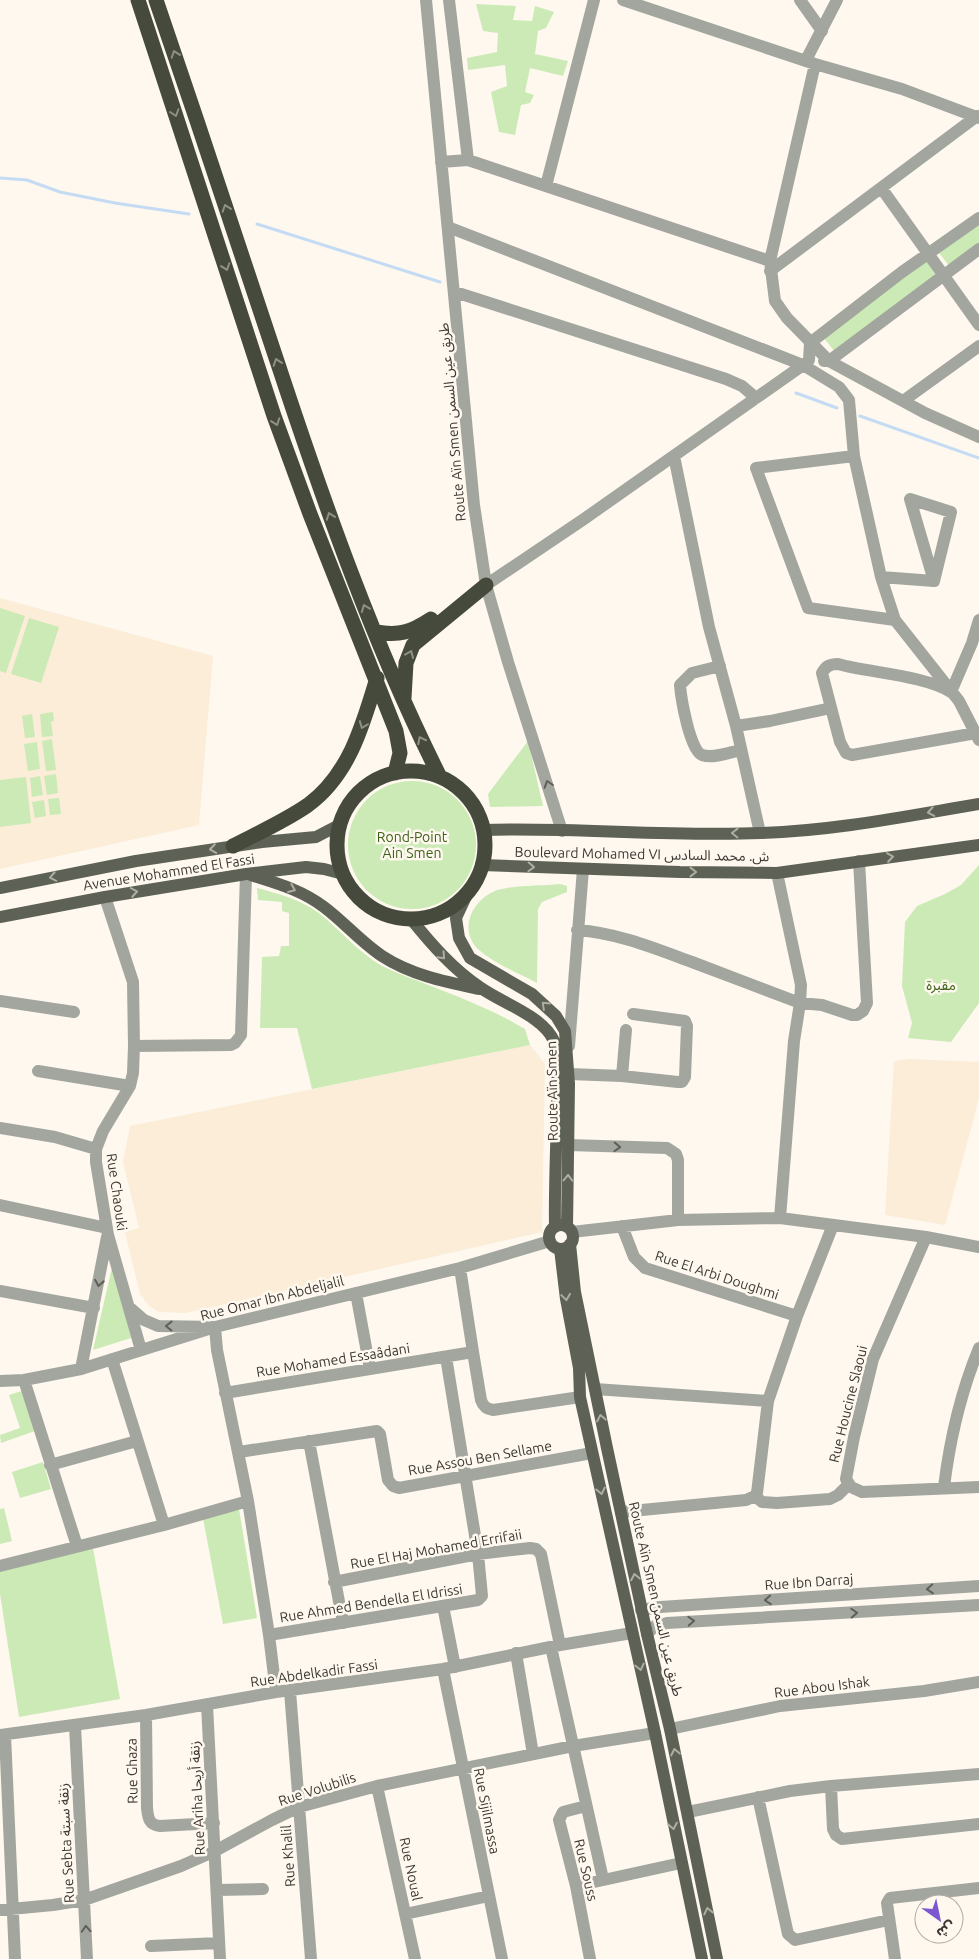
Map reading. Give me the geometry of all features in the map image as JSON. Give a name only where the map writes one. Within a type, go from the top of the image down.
[{"type":"highway","points":[[138,0],[274,416],[399,742],[400,753],[395,773]]},
{"type":"highway","points":[[156,0],[302,439],[347,561],[403,702],[440,777]]},
{"type":"highway","points":[[376,632],[393,635],[415,629],[486,584]]},
{"type":"highway","points":[[403,702],[406,663],[413,645],[486,584]]},
{"type":"highway","points":[[233,846],[308,804],[332,782],[352,751],[364,722],[376,678]]},
{"type":"highway","points":[[420,772],[440,777],[455,786],[468,798],[477,811],[485,844],[482,865],[469,890],[457,903],[442,912],[411,919],[388,915],[368,905],[353,891],[343,874],[337,848],[341,824],[350,805],[364,789],[379,779],[395,773],[420,772]]},
{"type":"main road","name":"Boulevard Mohamed VI ش. محمد السادس","points":[[483,830],[524,829],[760,834],[819,830],[979,804]]},
{"type":"main road","name":"Avenue Mohammed El Fassi","points":[[0,888],[136,861],[233,846],[316,836],[341,824]]},
{"type":"main road","name":"Boulevard Mohamed VI ش. محمد السادس","points":[[482,865],[680,872],[777,873],[979,845]]},
{"type":"main road","name":"Avenue Mohammed El Fassi","points":[[0,917],[105,897],[246,874],[306,867],[343,874]]},
{"type":"main road","points":[[246,874],[285,886],[306,895],[323,906],[381,955],[413,972],[482,990]]},
{"type":"main road","name":"Route Aïn Smen","points":[[469,890],[456,918],[456,930],[470,958],[532,994],[556,1016],[565,1030],[568,1067],[568,1145],[562,1237]]},
{"type":"main road","name":"Route Aïn Smen","points":[[411,919],[451,965],[482,990],[548,1030],[555,1042],[562,1237]]},
{"type":"main road","points":[[562,1237],[566,1299],[578,1368],[580,1397],[655,1733],[702,1959]]},
{"type":"main road","name":"Route Aïn Smen طريق عين السمن","points":[[562,1237],[647,1634],[688,1812],[717,1959]]},
{"type":"street","name":"Route Aïn Smen طريق عين السمن","points":[[426,0],[474,505],[486,584],[501,642],[562,831]]},
{"type":"street","points":[[449,0],[468,160]]},
{"type":"street","points":[[546,186],[594,0]]},
{"type":"street","points":[[623,0],[810,62],[902,89],[978,117]]},
{"type":"street","points":[[800,0],[822,30]]},
{"type":"street","points":[[837,0],[822,30],[810,62],[770,266],[775,301],[780,310],[829,361],[925,413],[979,437]]},
{"type":"street","points":[[770,266],[882,189],[978,117]]},
{"type":"street","points":[[441,162],[468,160],[770,266]]},
{"type":"street","points":[[882,189],[979,325]]},
{"type":"street","points":[[806,362],[810,343],[927,254],[979,218]]},
{"type":"street","points":[[448,227],[806,362],[839,387],[847,396],[851,410],[854,456],[881,577],[895,620],[959,701],[978,736],[852,755],[846,752],[840,742],[822,673],[831,664],[923,681],[942,686],[951,692]]},
{"type":"street","points":[[486,584],[674,456],[806,362],[829,361],[979,249]]},
{"type":"street","points":[[455,292],[734,381],[756,398]]},
{"type":"street","points":[[904,401],[979,346]]},
{"type":"street","points":[[674,456],[709,626],[736,726],[760,834]]},
{"type":"street","points":[[854,456],[756,468],[808,608],[895,620]]},
{"type":"street","points":[[910,499],[951,512],[934,581],[928,563],[910,499]]},
{"type":"street","points":[[881,577],[934,581]]},
{"type":"street","points":[[951,692],[972,643],[979,620]]},
{"type":"street","points":[[720,666],[692,673],[680,685],[688,727],[695,749],[699,754],[711,756],[741,750]]},
{"type":"street","points":[[736,726],[831,708]]},
{"type":"street","points":[[577,930],[601,932],[652,947],[800,1003],[822,1005],[852,1015],[857,1014],[863,1011],[867,1003],[858,861]]},
{"type":"street","points":[[583,869],[568,1067],[622,1076],[682,1082],[685,1077],[687,1026],[685,1021],[633,1014]]},
{"type":"street","points":[[777,873],[801,985],[794,1041],[780,1218]]},
{"type":"street","points":[[134,1046],[231,1045],[239,1039],[241,1035],[246,874]]},
{"type":"street","name":"Rue Chaouki","points":[[105,897],[133,982],[134,1046],[130,1086],[110,1117],[96,1149],[96,1162],[107,1231],[140,1350]]},
{"type":"street","points":[[0,1002],[74,1012]]},
{"type":"street","points":[[622,1076],[626,1030]]},
{"type":"street","points":[[38,1071],[130,1086]]},
{"type":"street","points":[[0,1128],[56,1137],[96,1149]]},
{"type":"street","points":[[568,1145],[667,1148],[672,1150],[678,1160],[678,1220]]},
{"type":"street","points":[[0,1205],[107,1231],[81,1369]]},
{"type":"street","name":"Rue Omar Ibn Abdeljalil","points":[[0,1381],[24,1380],[81,1369],[215,1327],[460,1268],[562,1237],[622,1226],[678,1220],[780,1218],[926,1237],[979,1247]]},
{"type":"street","points":[[833,1225],[768,1401],[756,1495],[762,1502],[776,1503],[830,1499],[838,1495],[849,1484],[862,1492],[979,1487]]},
{"type":"street","name":"Rue El Arbi Doughmi","points":[[622,1226],[634,1257],[644,1268],[798,1316]]},
{"type":"street","name":"Rue Houcine Slaoui","points":[[849,1484],[846,1474],[873,1359],[926,1237]]},
{"type":"street","points":[[460,1268],[482,1404],[493,1410],[580,1397]]},
{"type":"street","points":[[0,1290],[94,1308]]},
{"type":"street","points":[[356,1293],[370,1369]]},
{"type":"street","points":[[129,1306],[144,1320],[158,1326],[215,1327],[217,1350],[248,1501],[276,1692]]},
{"type":"street","points":[[944,1487],[956,1413],[966,1378],[979,1348]]},
{"type":"street","name":"Rue Mohamed Essaâdani","points":[[226,1393],[473,1352]]},
{"type":"street","points":[[446,1357],[478,1554]]},
{"type":"street","points":[[112,1359],[164,1525]]},
{"type":"street","points":[[24,1380],[77,1546]]},
{"type":"street","points":[[595,1389],[768,1401]]},
{"type":"street","name":"Rue Assou Ben Sellame","points":[[239,1452],[376,1431],[380,1434],[388,1480],[395,1488],[592,1453]]},
{"type":"street","points":[[50,1465],[137,1441]]},
{"type":"street","name":"Rue El Haj Mohamed Errifaii","points":[[309,1441],[343,1623]]},
{"type":"street","points":[[621,1512],[746,1500],[756,1495]]},
{"type":"street","points":[[0,1566],[164,1525],[248,1501]]},
{"type":"street","name":"Rue El Haj Mohamed Errifaii","points":[[334,1582],[478,1554],[530,1548],[536,1549],[541,1554]]},
{"type":"street","name":"Rue Ahmed Bendella El Idrissi","points":[[269,1635],[478,1600],[483,1594],[478,1554]]},
{"type":"street","name":"Rue Souss","points":[[541,1554],[573,1746],[603,1879]]},
{"type":"street","name":"Rue Ibn Darraj","points":[[642,1610],[724,1602],[979,1586]]},
{"type":"street","points":[[894,1592],[895,1611]]},
{"type":"street","points":[[724,1602],[726,1620]]},
{"type":"street","points":[[647,1634],[655,1626],[667,1623],[979,1605]]},
{"type":"street","name":"Rue Sijilmassa","points":[[443,1606],[449,1668],[464,1768],[502,1959]]},
{"type":"street","name":"Rue Abdelkadir Fassi","points":[[2,1735],[75,1726],[276,1692],[449,1668],[516,1653],[632,1633]]},
{"type":"street","points":[[516,1653],[533,1754]]},
{"type":"street","name":"Rue Abou Ishak","points":[[670,1729],[780,1706],[924,1691],[979,1682]]},
{"type":"street","name":"Rue Khalil","points":[[290,1691],[311,1959]]},
{"type":"street","name":"Rue Ariha زنقة أريحا","points":[[207,1705],[220,1959]]},
{"type":"street","name":"Rue Ghaza","points":[[146,1715],[147,1808],[149,1820],[152,1824],[160,1826],[214,1823]]},
{"type":"street","name":"Rue Sebta زنقة سبتة","points":[[75,1726],[87,1959]]},
{"type":"street","name":"Rue Volubilis","points":[[6,1910],[84,1900],[181,1866],[215,1851],[299,1807],[377,1786],[573,1746],[655,1733]]},
{"type":"street","points":[[2,1735],[6,1910],[15,1959]]},
{"type":"street","points":[[688,1812],[758,1797],[831,1786],[979,1774]]},
{"type":"street","name":"Rue Noual","points":[[377,1786],[415,1959]]},
{"type":"street","points":[[831,1786],[833,1829],[836,1835],[842,1839],[979,1824]]},
{"type":"street","points":[[758,1797],[790,1937],[795,1940],[889,1920]]},
{"type":"street","name":"Rue Souss","points":[[586,1806],[563,1812],[560,1816],[590,1959]]},
{"type":"street","points":[[576,1886],[681,1863]]},
{"type":"street","points":[[895,1959],[887,1903],[892,1897],[979,1888]]},
{"type":"street","points":[[217,1890],[263,1889]]},
{"type":"street","points":[[405,1914],[489,1896]]},
{"type":"street","points":[[151,1946],[219,1943]]},
{"type":"shaded area","points":[[0,598],[213,656],[199,825],[0,869]]},
{"type":"shaded area","points":[[530,1045],[545,1064],[542,1232],[186,1313],[159,1312],[149,1306],[140,1294],[125,1232],[139,1228],[123,1162],[130,1126]]},
{"type":"shaded area","points":[[910,1059],[979,1062],[979,1096],[945,1225],[885,1215],[894,1061]]},
{"type":"green space","points":[[476,4],[516,6],[513,20],[532,21],[535,6],[554,12],[546,28],[538,31],[535,54],[568,61],[563,76],[530,68],[525,92],[534,95],[530,103],[521,105],[515,135],[499,132],[491,92],[507,86],[505,65],[468,70],[467,58],[497,52],[498,33],[483,31]]},
{"type":"green space","points":[[979,219],[979,245],[949,266],[935,247]]},
{"type":"green space","points":[[923,256],[937,277],[835,352],[823,337]]},
{"type":"green space","points":[[0,608],[25,616],[6,673],[0,671]]},
{"type":"green space","points":[[29,618],[59,627],[41,683],[11,674]]},
{"type":"green space","points":[[53,712],[54,721],[51,722],[53,736],[42,737],[40,714]]},
{"type":"green space","points":[[32,714],[35,737],[25,738],[22,716]]},
{"type":"green space","points":[[52,739],[56,770],[46,771],[42,741]]},
{"type":"green space","points":[[528,741],[543,806],[490,807],[488,794]]},
{"type":"green space","points":[[37,742],[40,769],[28,771],[24,744]]},
{"type":"green space","points":[[56,774],[58,793],[47,795],[44,776]]},
{"type":"green space","points":[[40,776],[43,795],[32,797],[30,778]]},
{"type":"green space","points":[[26,777],[31,823],[0,827],[0,780]]},
{"type":"green space","name":"Rond-Point Ain Smen","points":[[412,781],[425,782],[437,786],[457,800],[471,820],[475,832],[475,858],[471,870],[457,890],[437,904],[425,908],[412,909],[399,908],[387,904],[367,890],[353,870],[349,858],[348,845],[349,832],[353,820],[367,800],[387,786],[399,782]]},
{"type":"green space","points":[[59,798],[61,814],[50,815],[48,799]]},
{"type":"green space","points":[[44,800],[46,816],[35,818],[32,802]]},
{"type":"green space","name":"مقبرة","points":[[979,865],[979,1003],[951,1042],[908,1038],[912,1023],[902,986],[905,922],[917,906],[961,885]]},
{"type":"green space","points":[[560,884],[567,886],[567,892],[542,902],[538,909],[537,983],[492,960],[479,950],[473,942],[469,934],[470,917],[479,902],[487,896],[501,889]]},
{"type":"green space","points":[[257,888],[290,898],[313,909],[365,954],[382,966],[479,1006],[525,1029],[530,1045],[312,1089],[297,1028],[260,1028],[262,957],[279,956],[281,946],[289,946],[289,913],[282,911],[282,902],[258,900]]},
{"type":"green space","points":[[113,1263],[131,1338],[93,1350]]},
{"type":"green space","points":[[22,1391],[35,1431],[1,1443],[0,1435],[20,1428],[9,1395]]},
{"type":"green space","points":[[43,1462],[51,1489],[20,1498],[12,1472]]},
{"type":"green space","points":[[4,1508],[12,1541],[0,1544],[0,1509]]},
{"type":"green space","points":[[239,1509],[257,1618],[223,1624],[202,1513]]},
{"type":"green space","points":[[93,1548],[120,1699],[19,1717],[0,1594],[0,1572]]},
{"type":"waterway","points":[[0,178],[27,180],[60,192],[115,203],[189,214]]},
{"type":"waterway","points":[[257,224],[440,282]]},
{"type":"waterway","points":[[796,393],[837,408]]},
{"type":"waterway","points":[[860,416],[979,458]]}]
